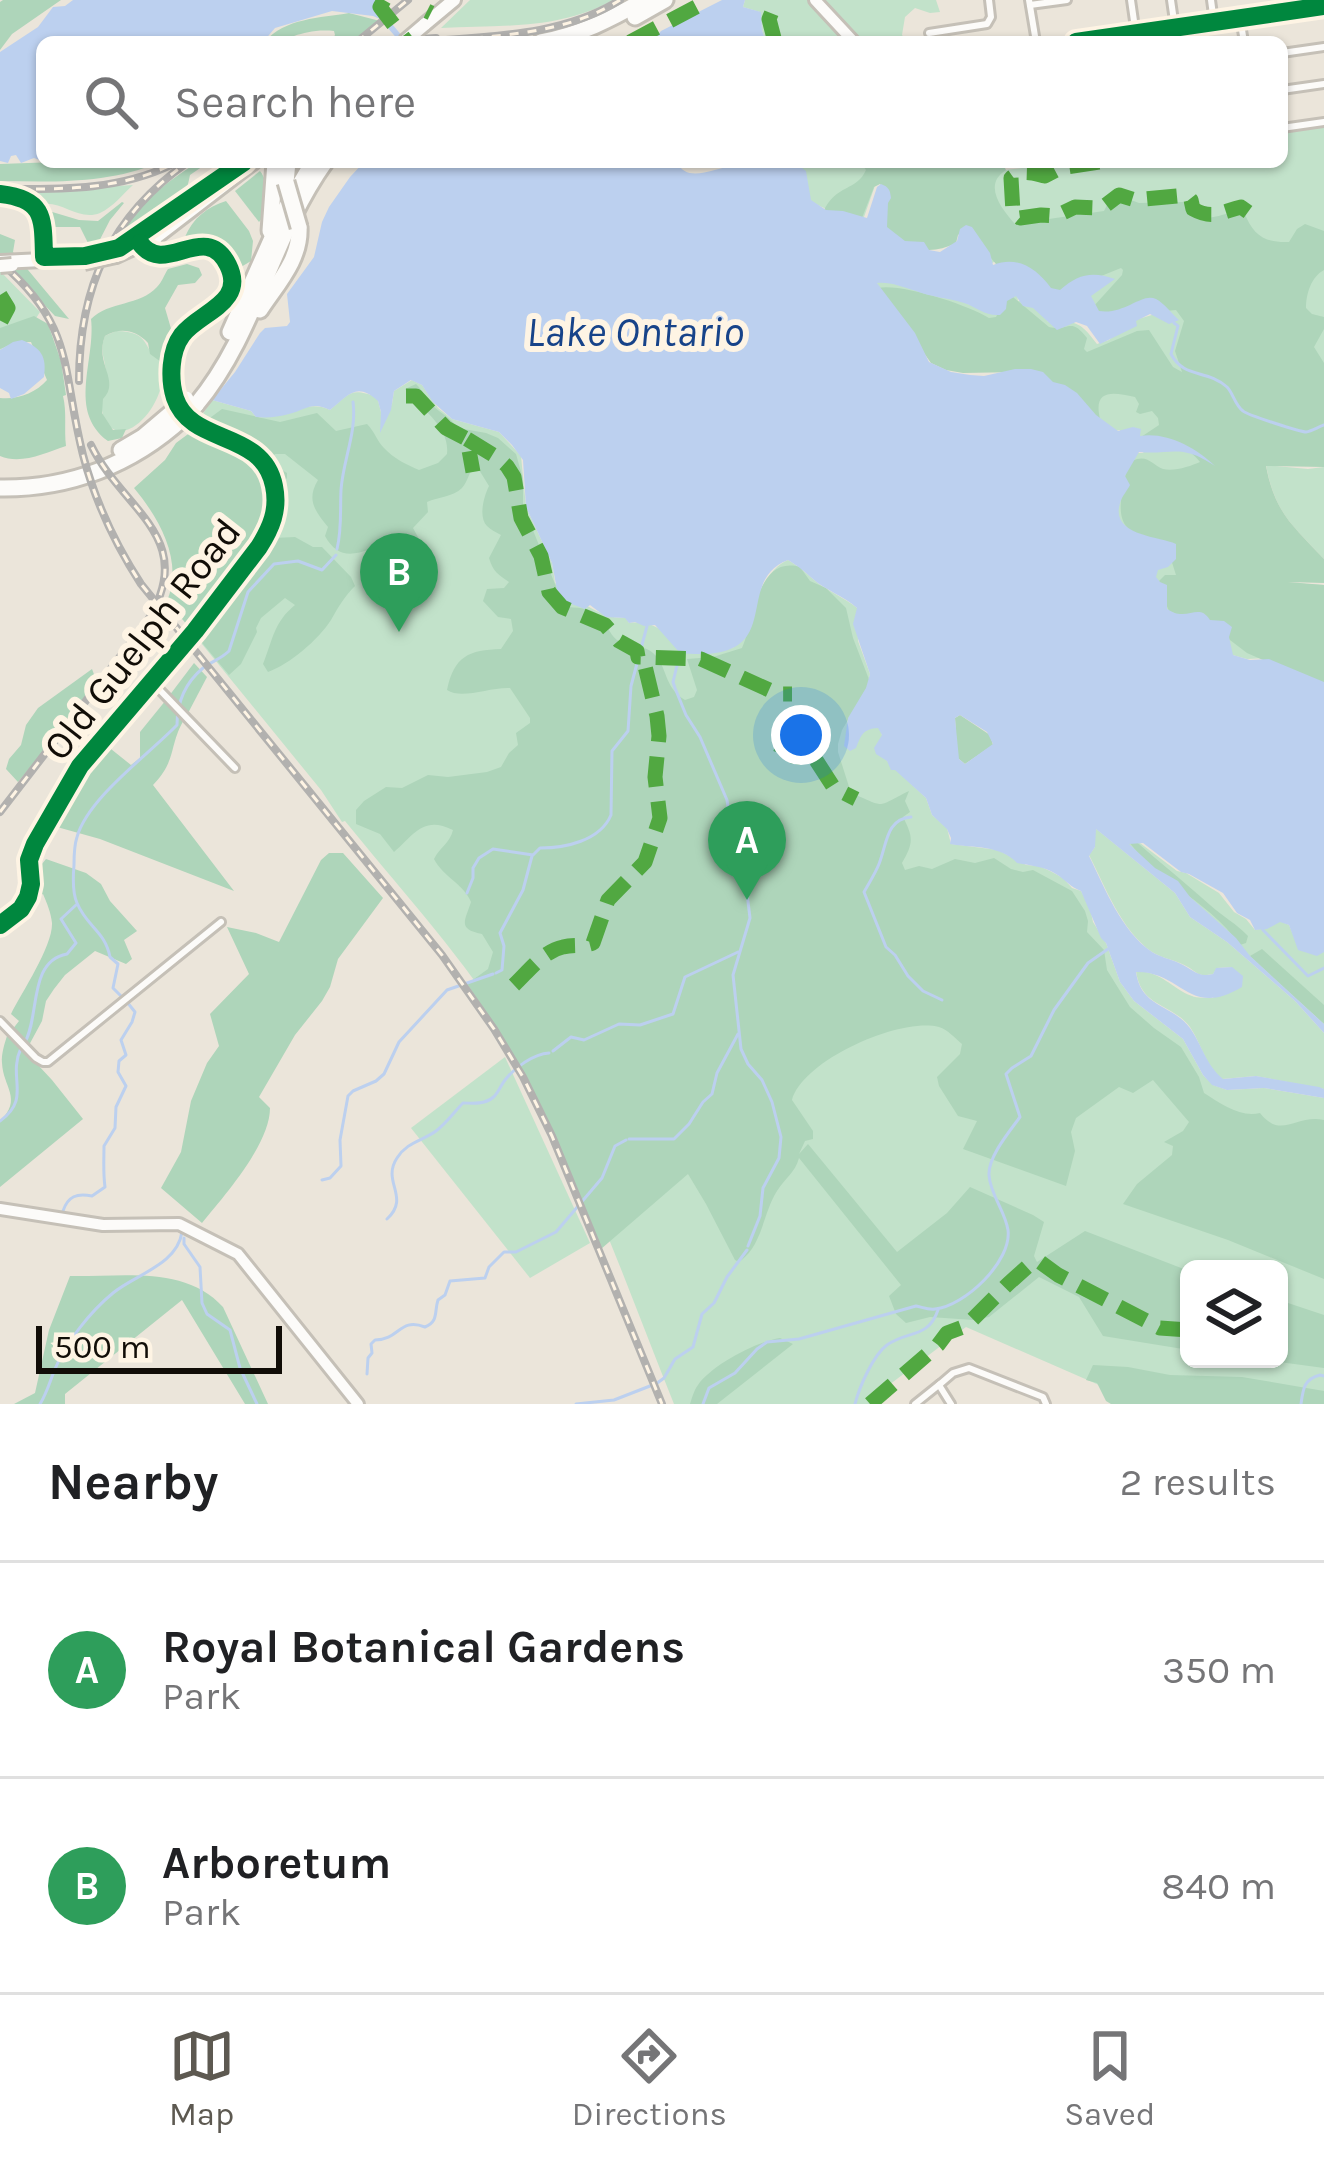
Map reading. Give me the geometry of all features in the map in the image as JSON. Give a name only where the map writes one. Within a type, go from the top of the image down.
[{"type":"highway","points":[[569,36],[644,0]]},
{"type":"highway","points":[[598,36],[665,0]]},
{"type":"highway","points":[[243,302],[272,225],[275,168]]},
{"type":"highway","points":[[0,478],[35,477],[94,463],[143,437],[209,388],[298,246],[287,168]]},
{"type":"highway","points":[[0,488],[87,476],[146,448],[185,408],[213,366],[284,212],[310,168]]},
{"type":"highway","points":[[234,346],[307,190],[322,168]]},
{"type":"main road","points":[[411,36],[454,0]]},
{"type":"main road","points":[[6,264],[115,255],[155,238],[244,168]]},
{"type":"main road","points":[[141,244],[244,168]]},
{"type":"main road","points":[[155,238],[154,250],[166,255]]},
{"type":"street","points":[[815,0],[848,36]]},
{"type":"street","points":[[929,34],[987,24],[989,0]]},
{"type":"street","points":[[1035,36],[1030,3],[1067,0]]},
{"type":"street","points":[[1131,0],[1136,36]]},
{"type":"street","points":[[1171,0],[1174,28]]},
{"type":"street","points":[[1211,0],[1214,22]]},
{"type":"street","points":[[1144,36],[1309,4],[1324,6]]},
{"type":"street","points":[[1240,18],[1243,36]]},
{"type":"street","points":[[1288,52],[1324,46]]},
{"type":"street","points":[[1288,89],[1324,84]]},
{"type":"street","points":[[1288,127],[1324,122]]},
{"type":"street","name":"Old Guelph Road","points":[[0,925],[28,897],[29,860],[35,844],[80,766],[195,632],[268,533],[275,514],[272,477],[256,453],[196,424],[181,410],[172,386],[176,345],[184,332],[225,301],[232,285],[229,266],[214,250],[204,247],[153,256],[141,244]]},
{"type":"street","points":[[152,682],[235,768]]},
{"type":"street","points":[[0,1021],[36,1058],[48,1062],[221,922]]},
{"type":"street","points":[[0,1209],[103,1225],[155,1222],[188,1226],[238,1254],[358,1404]]},
{"type":"street","points":[[915,1404],[957,1371],[969,1368],[1046,1402],[1056,1397]]},
{"type":"street","points":[[947,1379],[939,1385],[951,1404]]},
{"type":"green space","points":[[3,0],[61,0],[12,34],[0,50]]},
{"type":"green space","points":[[470,0],[613,0],[551,21],[441,28]]},
{"type":"green space","points":[[745,0],[936,0],[940,12],[915,8],[905,17],[903,36],[764,36],[760,12],[743,7]]},
{"type":"green space","points":[[349,13],[380,21],[360,36],[323,31],[271,36],[315,18]]},
{"type":"green space","points":[[1324,125],[1324,460],[1261,460],[1273,582],[1324,585],[1324,689],[1266,658],[1229,654],[1163,608],[1133,532],[1118,518],[1117,496],[1124,473],[1134,453],[1144,453],[1120,430],[1114,431],[881,293],[875,278],[930,289],[973,306],[1017,295],[1018,301],[1023,300],[1048,322],[1077,324],[1097,344],[1132,321],[1165,311],[1103,312],[1006,256],[990,264],[984,240],[892,195],[877,180],[864,217],[821,206],[778,168],[1288,168],[1288,130]]},
{"type":"green space","points":[[0,164],[144,168],[101,178],[0,181]]},
{"type":"green space","points":[[189,168],[200,168],[190,175],[182,197],[153,209],[142,235],[128,241],[118,237],[135,214]]},
{"type":"green space","points":[[1005,168],[995,190],[1015,224],[1104,211],[1109,201],[1120,196],[1139,203],[1183,202],[1205,218],[1244,212],[1256,232],[1273,241],[1289,242],[1305,224],[1324,231],[1324,270],[1310,286],[1306,308],[1324,317],[1324,329],[1314,347],[1324,363],[1324,467],[1266,466],[1280,507],[1324,559],[1324,583],[1288,582],[1324,585],[1324,682],[1320,685],[1247,653],[1226,637],[1169,611],[1157,583],[1165,575],[1176,575],[1169,553],[1135,534],[1123,521],[1125,476],[1137,459],[1167,470],[1200,462],[1189,452],[1163,450],[1141,437],[1159,425],[1152,411],[1140,414],[1135,397],[1112,394],[1099,402],[1100,419],[1022,372],[946,370],[931,363],[878,288],[934,296],[989,318],[996,317],[1004,301],[1013,297],[1049,327],[1077,328],[1087,338],[1087,352],[1149,330],[1173,367],[1182,372],[1175,351],[1184,321],[1176,310],[1098,317],[1093,307],[1122,275],[1121,268],[1054,295],[996,264],[964,231],[956,243],[946,247],[926,250],[908,245],[884,225],[886,191],[880,184],[874,187],[862,218],[823,212],[866,170]]},
{"type":"green space","points":[[260,171],[268,196],[259,222],[235,191]]},
{"type":"green space","points":[[133,185],[92,215],[39,205],[31,198],[8,193]]},
{"type":"green space","points":[[226,201],[253,241],[251,261],[241,267],[223,248],[185,237],[201,214]]},
{"type":"green space","points":[[122,202],[93,253],[80,227],[52,227],[45,214],[98,221]]},
{"type":"green space","points":[[0,234],[15,240],[13,252],[69,319],[55,316],[0,258]]},
{"type":"green space","points":[[187,264],[199,268],[202,275],[195,283],[178,285],[165,308],[172,332],[164,364],[150,354],[148,343],[138,335],[122,331],[105,336],[102,346],[109,385],[102,413],[113,430],[126,429],[122,438],[108,441],[96,429],[86,400],[91,319],[150,293],[168,269]]},
{"type":"green space","points":[[0,271],[40,312],[22,340],[0,350]]},
{"type":"green space","points":[[34,316],[48,324],[61,361],[66,446],[33,457],[8,458],[0,456],[0,398],[26,395],[47,380],[31,342],[0,349],[0,328]]},
{"type":"green space","points":[[116,331],[141,338],[161,361],[163,376],[153,406],[143,419],[122,431],[112,428],[102,407],[103,341]]},
{"type":"green space","points":[[412,380],[452,419],[499,432],[521,456],[526,507],[552,563],[555,583],[597,611],[660,629],[680,653],[733,648],[763,585],[788,560],[852,604],[857,608],[858,641],[870,674],[866,688],[887,761],[926,798],[932,815],[947,828],[951,844],[998,850],[1050,871],[1081,891],[1120,982],[1134,1001],[1183,1039],[1213,1085],[1324,1098],[1324,1404],[1193,1404],[1115,1392],[966,1327],[873,1397],[877,1404],[674,1404],[581,1173],[514,1040],[456,956],[342,822],[197,638],[259,563],[272,464],[253,439],[202,415],[212,400],[266,417],[312,406],[330,410],[361,392],[377,397],[381,428],[394,391]]},
{"type":"green space","points":[[416,384],[458,428],[498,438],[516,454],[523,479],[523,506],[564,606],[596,613],[617,640],[653,653],[673,689],[685,700],[697,690],[687,659],[742,648],[759,593],[774,571],[800,567],[810,581],[826,588],[846,608],[870,682],[842,730],[838,752],[851,793],[881,804],[909,791],[905,801],[910,812],[903,817],[911,840],[902,863],[905,870],[932,869],[955,859],[975,863],[994,858],[1011,869],[1033,870],[1072,891],[1085,911],[1087,932],[1104,950],[1107,970],[1130,1007],[1181,1047],[1204,1093],[1238,1112],[1260,1113],[1275,1125],[1324,1120],[1324,1279],[1288,1264],[1288,1260],[1123,1204],[1137,1184],[1172,1155],[1173,1146],[1164,1142],[1189,1122],[1153,1080],[1133,1093],[1119,1087],[1076,1118],[1071,1132],[1075,1151],[1066,1186],[963,1149],[977,1121],[958,1116],[937,1077],[960,1054],[962,1044],[942,1028],[922,1026],[878,1035],[814,1070],[792,1100],[813,1131],[813,1139],[805,1141],[799,1154],[808,1144],[897,1252],[947,1213],[970,1187],[1044,1222],[1034,1256],[1037,1262],[1085,1231],[1180,1268],[1180,1349],[1103,1336],[1079,1297],[1039,1277],[989,1317],[930,1317],[906,1323],[896,1314],[889,1296],[901,1285],[799,1158],[772,1200],[753,1247],[739,1262],[688,1174],[601,1249],[542,1112],[467,984],[488,969],[493,952],[482,934],[466,927],[471,902],[434,859],[453,830],[426,826],[394,852],[380,834],[356,824],[356,810],[386,787],[402,788],[428,775],[448,777],[501,767],[518,745],[516,733],[530,723],[510,688],[460,694],[447,690],[459,662],[472,653],[501,649],[513,631],[511,619],[498,617],[483,601],[487,589],[504,588],[509,582],[494,570],[489,558],[501,535],[483,517],[489,486],[476,465],[458,491],[427,502],[428,512],[413,528],[426,552],[427,568],[401,583],[402,598],[387,583],[393,566],[370,549],[344,553],[329,543],[328,527],[312,499],[318,480],[285,454],[275,454],[272,464],[287,473],[287,478],[277,489],[274,538],[295,537],[322,547],[355,586],[311,643],[268,672],[263,664],[275,632],[295,605],[285,598],[261,618],[241,664],[229,675],[167,601],[171,556],[160,526],[134,488],[176,443],[222,409],[280,422],[317,413],[336,431],[367,424],[384,448],[405,463],[419,470],[438,463],[447,454],[444,435],[405,389]]},
{"type":"green space","points":[[1266,465],[1324,467],[1324,559],[1280,507]]},
{"type":"green space","points":[[194,663],[207,677],[187,715],[169,696]]},
{"type":"green space","points":[[92,669],[95,677],[85,701],[18,782],[6,769],[21,745],[26,725],[38,708]]},
{"type":"green space","points":[[166,700],[185,718],[166,768],[153,785],[234,891],[57,827],[70,794],[111,749],[131,765],[140,758],[140,732]]},
{"type":"green space","points":[[960,715],[990,735],[993,745],[965,764],[959,759],[951,768],[945,757],[949,737],[957,751],[955,718]]},
{"type":"green space","points":[[1120,827],[1244,932],[1246,943],[1240,945],[1227,928],[1145,860]]},
{"type":"green space","points":[[1095,828],[1175,893],[1190,917],[1227,942],[1324,1033],[1324,1089],[1256,1076],[1222,1079],[1183,1019],[1144,992],[1136,971],[1153,974],[1192,996],[1213,998],[1232,967],[1202,975],[1141,943],[1115,908],[1089,855],[1095,847]]},
{"type":"green space","points":[[1124,843],[1140,843],[1177,871],[1219,893],[1255,930],[1280,921],[1289,925],[1298,946],[1324,949],[1324,1024]]},
{"type":"green space","points":[[329,853],[343,853],[383,898],[338,959],[322,1001],[295,1035],[259,1097],[270,1108],[255,1153],[202,1223],[161,1188],[181,1152],[191,1101],[219,1046],[210,1014],[249,974],[227,927],[279,942]]},
{"type":"green space","points":[[46,859],[86,873],[101,884],[137,931],[124,940],[132,959],[126,964],[95,951],[65,975],[46,1001],[28,1047],[12,1030],[19,1021],[11,1014],[51,933],[49,908],[43,894],[37,897],[35,886]]},
{"type":"green space","points":[[1262,949],[1324,1005],[1324,1024],[1250,956]]},
{"type":"green space","points":[[8,1033],[83,1119],[0,1187],[0,1121],[11,1099],[2,1063]]},
{"type":"green space","points":[[505,1057],[590,1243],[530,1278],[411,1128]]},
{"type":"green space","points":[[70,1276],[151,1276],[208,1294],[223,1307],[268,1404],[245,1404],[182,1300],[65,1394],[65,1404],[14,1404],[35,1393],[49,1330]]},
{"type":"green space","points":[[1288,1303],[1324,1315],[1324,1368],[1288,1363]]},
{"type":"green space","points":[[780,1338],[793,1344],[717,1404],[690,1404],[697,1387],[713,1370],[747,1349]]},
{"type":"green space","points":[[1093,1365],[1170,1375],[1242,1377],[1324,1391],[1324,1404],[1111,1404],[1097,1383],[1086,1380]]},
{"type":"water","points":[[73,0],[379,0],[376,5],[402,36],[395,36],[373,16],[332,11],[275,28],[268,36],[36,36],[36,159],[21,163],[16,155],[8,163],[0,161],[0,52],[38,27],[53,7]]},
{"type":"water","points":[[722,0],[745,0],[743,7],[761,12],[764,36],[657,36]]},
{"type":"water","name":"Lake Ontario","points":[[358,168],[680,168],[701,173],[724,168],[802,168],[811,200],[826,210],[867,218],[877,187],[886,186],[891,198],[887,227],[905,241],[924,242],[929,250],[940,252],[957,241],[966,225],[990,253],[993,265],[1026,266],[1051,288],[1060,290],[1086,276],[1115,279],[1091,296],[1099,311],[1117,310],[1145,298],[1165,306],[1179,320],[1169,324],[1150,314],[1136,321],[1137,326],[1100,344],[1087,326],[1076,322],[1057,330],[1016,296],[1007,301],[1000,315],[994,315],[958,301],[877,283],[915,333],[929,362],[970,375],[1015,369],[1043,372],[1077,393],[1118,431],[1133,427],[1141,429],[1140,436],[1170,439],[1215,466],[1185,452],[1139,452],[1125,476],[1130,485],[1119,514],[1138,533],[1176,544],[1176,559],[1158,570],[1156,577],[1167,585],[1167,609],[1178,614],[1200,612],[1210,620],[1224,621],[1232,627],[1233,655],[1269,659],[1324,682],[1324,952],[1317,956],[1298,950],[1289,925],[1280,922],[1255,930],[1223,893],[1181,872],[1143,843],[1129,844],[1178,881],[1324,1024],[1324,1033],[1227,942],[1190,917],[1175,893],[1096,829],[1089,856],[1123,921],[1152,952],[1199,974],[1232,967],[1243,976],[1242,987],[1210,998],[1165,978],[1136,972],[1144,993],[1190,1028],[1217,1073],[1223,1079],[1256,1076],[1319,1087],[1324,1089],[1324,1098],[1212,1085],[1183,1039],[1134,1001],[1120,982],[1081,891],[1051,871],[1017,863],[1003,853],[950,844],[947,829],[932,815],[926,798],[876,754],[874,748],[882,735],[878,728],[863,733],[856,748],[850,751],[844,746],[848,718],[870,674],[853,624],[857,608],[792,562],[771,571],[762,585],[748,634],[736,646],[714,653],[680,653],[655,625],[629,623],[625,618],[606,617],[590,605],[585,609],[566,602],[557,590],[552,563],[526,507],[523,460],[499,432],[452,419],[422,385],[411,380],[394,391],[380,433],[378,401],[364,392],[352,393],[330,410],[314,406],[269,417],[256,417],[251,411],[212,400],[265,328],[290,322],[287,294],[314,257],[329,207]],"holes":[[[960,715],[987,732],[993,744],[965,764],[959,759],[955,718]]]},
{"type":"water","points":[[22,340],[41,354],[44,377],[11,399],[0,388],[0,350]]},
{"type":"waterway","points":[[1174,323],[1178,326],[1171,354],[1176,362],[1227,387],[1243,411],[1306,432],[1324,425]]},
{"type":"waterway","points":[[337,549],[353,402]]},
{"type":"waterway","points":[[122,997],[113,988],[118,964],[74,894],[75,847],[83,822],[106,792],[177,725],[187,687],[203,668],[229,651],[248,592],[274,564],[298,561],[322,570],[336,555]]},
{"type":"waterway","points":[[467,893],[473,868],[493,849],[533,855],[540,848],[581,841],[606,824],[611,815],[612,751],[628,731],[631,686],[647,626]]},
{"type":"waterway","points":[[680,653],[673,682],[727,800],[748,873],[750,918],[733,975],[741,1049],[762,1080],[781,1137],[779,1158],[763,1188],[760,1216],[748,1246]]},
{"type":"waterway","points":[[911,817],[892,827],[864,892],[886,947],[923,991],[942,1000]]},
{"type":"waterway","points":[[496,973],[502,970],[500,933],[523,890],[532,856]]},
{"type":"waterway","points":[[25,1042],[46,967],[76,943],[61,919],[76,905]]},
{"type":"waterway","points":[[1263,930],[1308,976],[1324,968]]},
{"type":"waterway","points":[[703,1404],[709,1388],[735,1373],[767,1342],[799,1339],[916,1306],[947,1306],[972,1291],[995,1268],[1008,1230],[992,1189],[990,1168],[1020,1117],[1006,1074],[1031,1056],[1054,1010],[1088,963],[1108,949]]},
{"type":"waterway","points":[[553,1051],[571,1037],[584,1040],[619,1024],[640,1025],[673,1014],[685,977],[738,952]]},
{"type":"waterway","points":[[322,1180],[341,1166],[348,1096],[384,1074],[399,1042],[447,990],[493,974]]},
{"type":"waterway","points":[[63,1211],[74,1197],[92,1196],[105,1187],[104,1146],[115,1128],[116,1107],[126,1086],[118,1072],[119,1061],[126,1055],[121,1040],[135,1012],[127,1002]]},
{"type":"waterway","points":[[629,1139],[674,1139],[712,1094],[717,1073],[738,1034]]},
{"type":"waterway","points":[[0,1121],[15,1104],[21,1048]]},
{"type":"waterway","points":[[387,1219],[396,1204],[392,1175],[401,1153],[440,1128],[463,1103],[489,1100],[519,1066],[549,1053]]},
{"type":"waterway","points":[[367,1374],[371,1344],[410,1325],[429,1325],[450,1281],[485,1278],[504,1252],[516,1252],[556,1232],[602,1178],[615,1146],[626,1140]]},
{"type":"waterway","points":[[40,1404],[60,1359],[88,1318],[113,1293],[164,1261],[182,1232]]},
{"type":"waterway","points":[[184,1238],[200,1267],[202,1303],[207,1314],[230,1330],[240,1368],[257,1404]]},
{"type":"waterway","points":[[656,1384],[675,1359],[693,1347],[702,1314],[747,1250]]},
{"type":"waterway","points":[[855,1404],[882,1350],[929,1326],[938,1310]]},
{"type":"waterway","points":[[1301,1404],[1307,1382],[1324,1376]]},
{"type":"waterway","points":[[576,1404],[614,1400],[650,1386]]},
{"type":"railway","points":[[364,36],[408,0]]},
{"type":"railway","points":[[497,36],[574,21],[620,0]]},
{"type":"railway","points":[[0,189],[108,184],[164,168]]},
{"type":"railway","points":[[79,381],[85,315],[105,256],[138,206],[180,168]]},
{"type":"railway","points":[[0,262],[42,307],[54,329],[93,489],[141,584],[442,955],[523,1077],[552,1136],[662,1404]]},
{"type":"railway","points":[[0,812],[146,623],[161,594],[165,568],[161,546],[91,445]]},
{"type":"marked path","points":[[384,0],[380,7],[402,36]]},
{"type":"marked path","points":[[641,36],[709,0]]},
{"type":"marked path","points":[[773,36],[769,19],[776,2]]},
{"type":"marked path","points":[[427,11],[431,13]]},
{"type":"marked path","points":[[1060,168],[1045,176],[1027,172],[1011,178],[1013,212],[1020,218],[1056,216],[1075,207],[1102,208],[1119,195],[1135,200],[1187,195],[1193,209],[1206,214],[1241,207],[1248,212]]},
{"type":"marked path","points":[[0,295],[8,308],[0,323]]},
{"type":"marked path","points":[[406,396],[416,396],[446,428],[467,439],[473,472]]},
{"type":"marked path","points":[[467,439],[498,458],[514,477],[521,518],[541,556],[549,592],[562,607],[605,625],[637,651],[638,657],[701,659],[778,694],[792,694]]},
{"type":"marked path","points":[[514,985],[549,953],[593,943],[608,900],[645,862],[660,818],[655,777],[657,716],[643,658]]},
{"type":"marked path","points":[[776,744],[793,756],[816,760],[834,788],[856,799]]},
{"type":"marked path","points":[[870,1404],[947,1333],[966,1326],[1028,1266],[1040,1262],[1160,1328],[1180,1329]]},
{"type":"cycle path","points":[[1117,36],[1324,6]]},
{"type":"cycle path","points":[[0,194],[26,200],[38,213],[44,257],[85,256],[119,248],[235,168]]},
{"type":"cycle path","points":[[0,925],[28,897],[29,860],[35,844],[80,766],[195,631],[259,547],[275,511],[267,468],[242,446],[196,424],[183,413],[173,390],[178,342],[226,298],[232,278],[228,265],[219,252],[208,247],[161,255],[140,243]]},
{"type":"place","name":"Arboretum","points":[[399,632]]},
{"type":"place","name":"Royal Botanical Gardens","points":[[747,900]]}]
